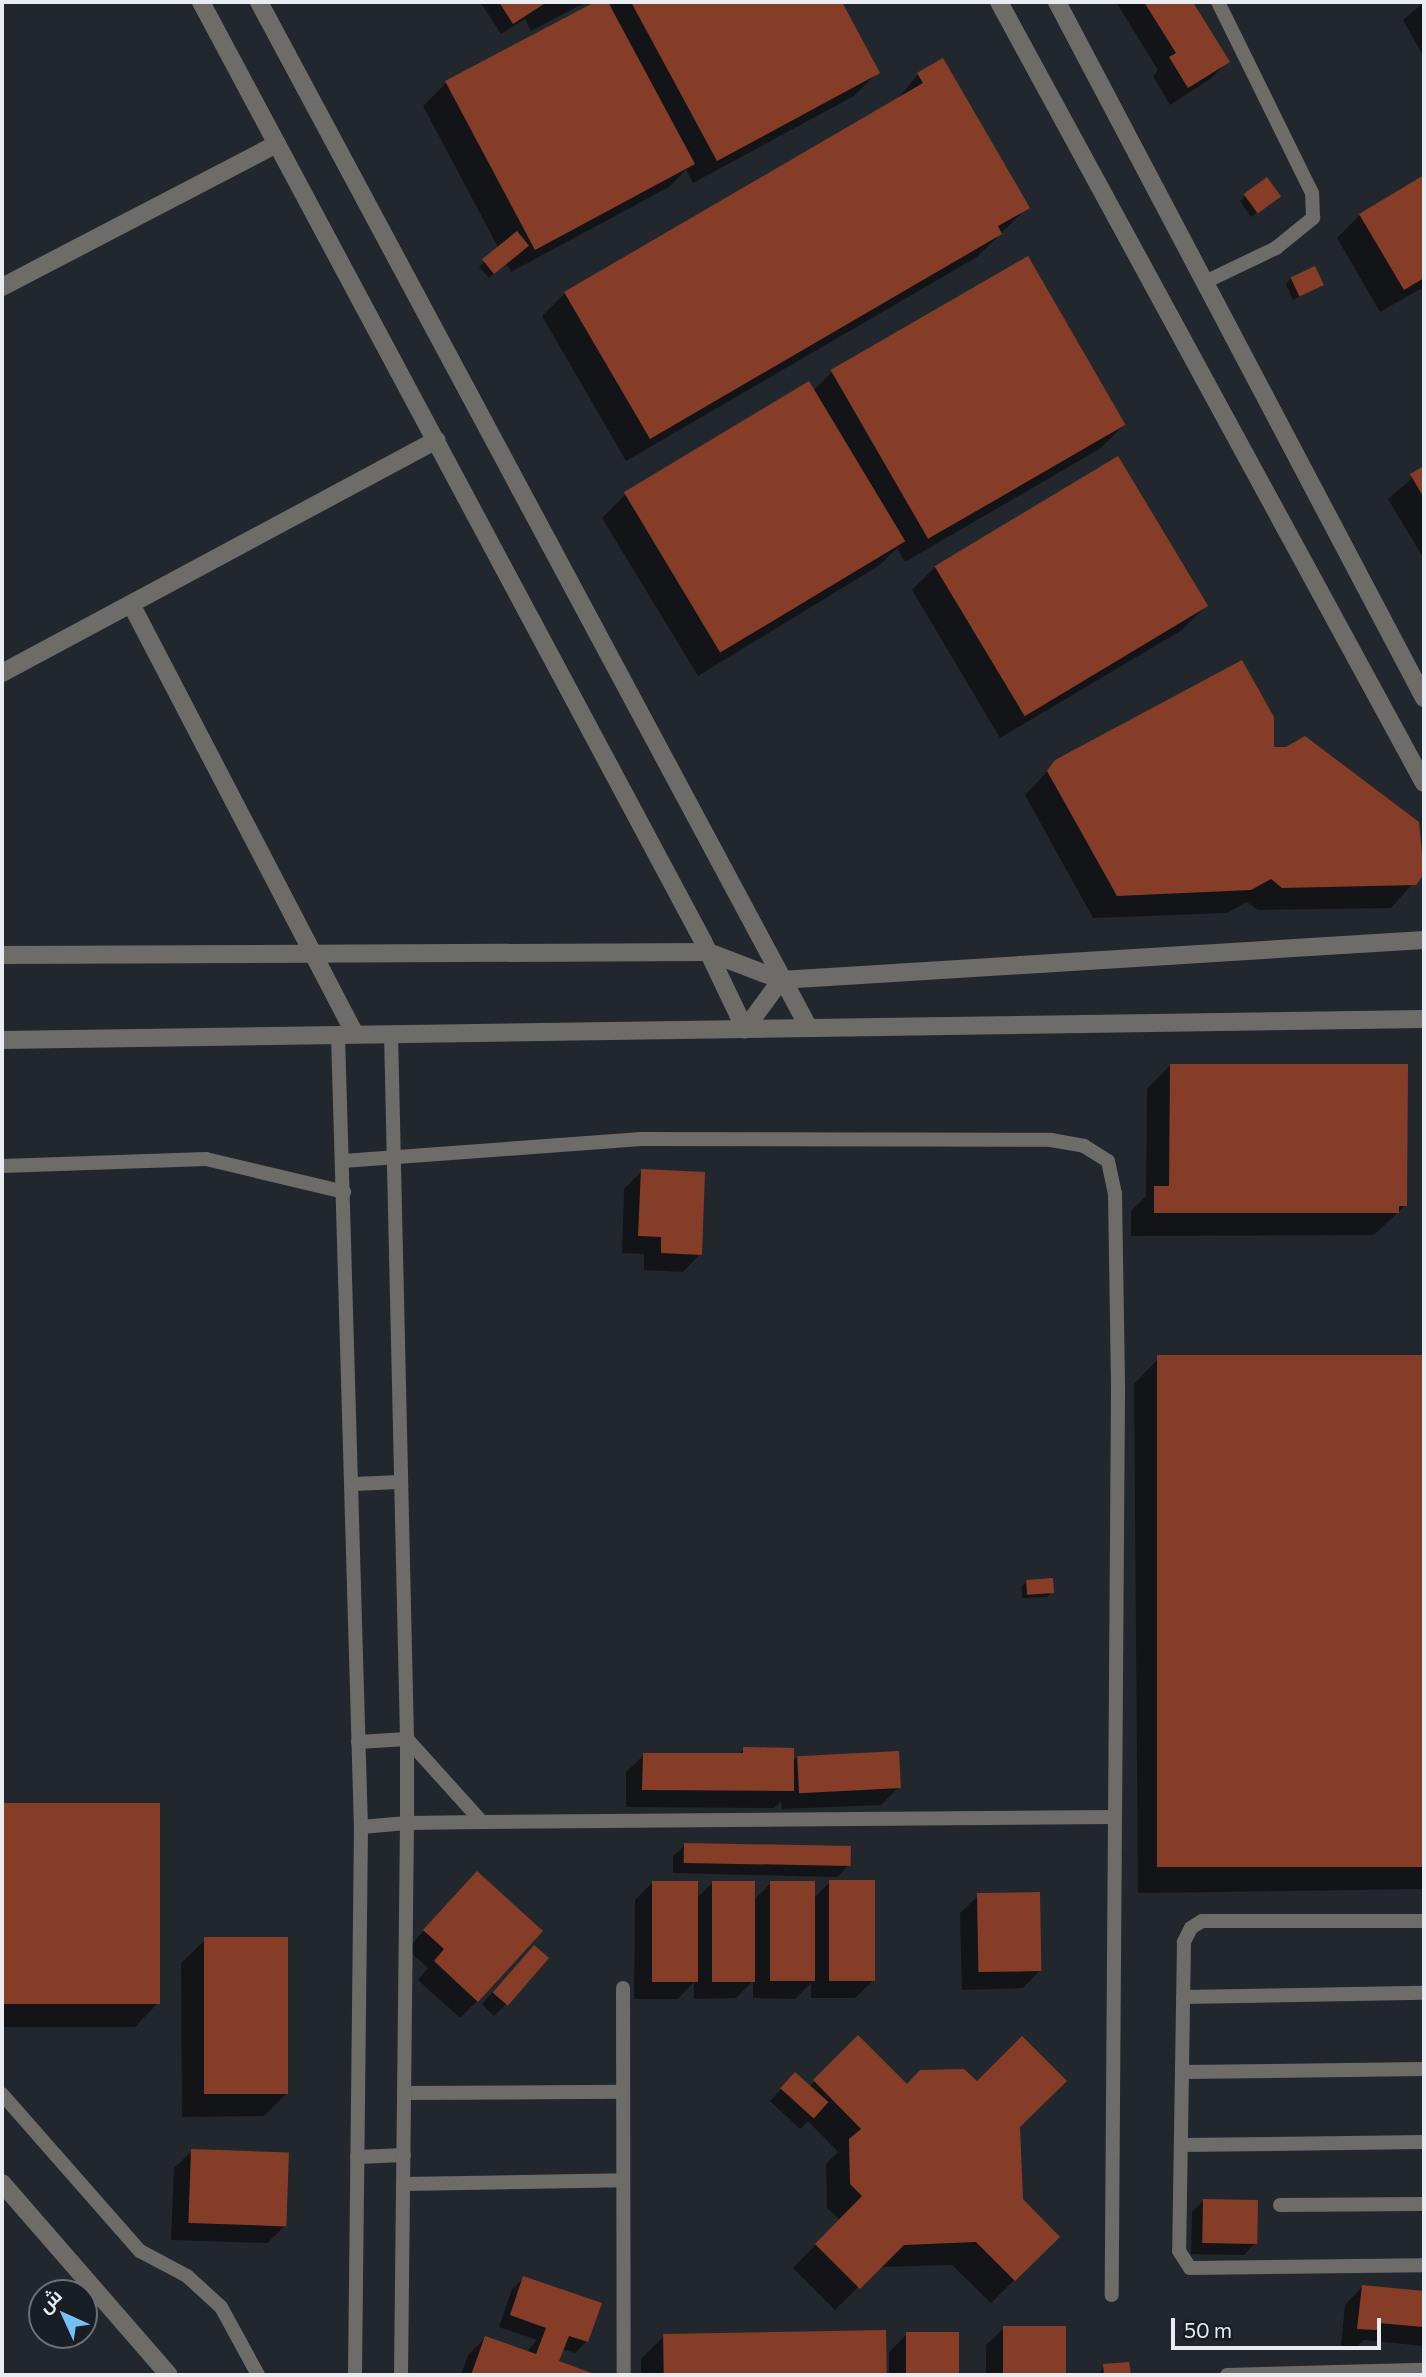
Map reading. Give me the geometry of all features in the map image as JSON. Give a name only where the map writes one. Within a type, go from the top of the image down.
[{"type":"street","points":[[201,2],[708,952],[745,1029]]},
{"type":"street","points":[[259,2],[781,980],[810,1028]]},
{"type":"street","points":[[999,2],[1424,783]]},
{"type":"street","points":[[1057,2],[1424,698]]},
{"type":"street","points":[[2,287],[277,144]]},
{"type":"street","points":[[2,673],[436,440]]},
{"type":"street","points":[[131,604],[313,953],[346,1035]]},
{"type":"street","points":[[2,955],[708,952],[781,980],[1424,940]]},
{"type":"street","points":[[745,1029],[781,980]]},
{"type":"street","points":[[2,1040],[1424,1019]]},
{"type":"street","points":[[2,2183],[169,2375]]},
{"type":"lane","points":[[1205,282],[1276,247],[1313,219],[1312,193],[1218,2]]},
{"type":"lane","points":[[391,1033],[390,1161],[407,1739],[401,2375]]},
{"type":"lane","points":[[346,1035],[343,1161],[354,1484],[361,1828],[355,2375]]},
{"type":"lane","points":[[343,1161],[390,1161],[641,1139],[1051,1140],[1084,1146],[1108,1161],[1115,1193],[1118,1392],[1112,2295]]},
{"type":"lane","points":[[2,1166],[206,1159],[344,1192]]},
{"type":"lane","points":[[354,1484],[399,1482]]},
{"type":"lane","points":[[358,1742],[407,1739]]},
{"type":"lane","points":[[407,1739],[482,1822]]},
{"type":"lane","points":[[361,1828],[407,1823],[1115,1817]]},
{"type":"lane","points":[[1424,1921],[1202,1921],[1184,1942],[1179,2251],[1190,2268],[1424,2265]]},
{"type":"lane","points":[[623,1988],[624,2375]]},
{"type":"lane","points":[[1183,1997],[1424,1993]]},
{"type":"lane","points":[[1182,2073],[1424,2069]]},
{"type":"lane","points":[[404,2093],[623,2092]]},
{"type":"lane","points":[[2,2094],[140,2251],[187,2276],[221,2307],[258,2375]]},
{"type":"lane","points":[[1181,2145],[1424,2142]]},
{"type":"lane","points":[[357,2157],[404,2155]]},
{"type":"lane","points":[[403,2184],[624,2180]]},
{"type":"lane","points":[[1280,2205],[1424,2204]]},
{"type":"lane","points":[[1227,2375],[1424,2370]]},
{"type":"building","points":[[499,2],[547,2],[513,24]]},
{"type":"building","points":[[595,2],[608,2],[695,164],[535,250],[445,81]]},
{"type":"building","points":[[631,2],[842,2],[880,73],[717,161]]},
{"type":"building","points":[[1144,2],[1193,2],[1230,62],[1188,88],[1169,57],[1176,53]]},
{"type":"building","points":[[943,58],[1030,208],[998,226],[1002,234],[650,439],[564,292],[923,83],[917,73]]},
{"type":"building","points":[[1424,175],[1424,278],[1404,290],[1359,214]]},
{"type":"building","points":[[1267,177],[1281,196],[1258,213],[1244,194]]},
{"type":"building","points":[[517,231],[529,246],[494,274],[482,259]]},
{"type":"building","points":[[1028,256],[1126,425],[928,539],[831,370]]},
{"type":"building","points":[[1315,266],[1324,285],[1299,296],[1291,277]]},
{"type":"building","points":[[809,381],[905,541],[720,653],[624,492]]},
{"type":"building","points":[[1118,456],[1208,606],[1025,716],[935,566]]},
{"type":"building","points":[[1424,466],[1424,498],[1410,474]]},
{"type":"building","points":[[1242,660],[1274,717],[1274,747],[1286,747],[1305,736],[1419,822],[1424,874],[1416,885],[1282,888],[1271,879],[1251,890],[1117,896],[1047,771],[1055,760]]},
{"type":"building","points":[[1170,1064],[1408,1064],[1407,1206],[1399,1206],[1399,1213],[1154,1213],[1154,1186],[1169,1186]]},
{"type":"building","points":[[641,1169],[705,1172],[702,1255],[661,1253],[661,1237],[638,1236]]},
{"type":"building","points":[[1157,1355],[1424,1355],[1424,1867],[1157,1867]]},
{"type":"building","points":[[1053,1578],[1054,1593],[1027,1595],[1026,1580]]},
{"type":"building","points":[[743,1747],[794,1748],[794,1791],[642,1790],[643,1753],[743,1753]]},
{"type":"building","points":[[899,1751],[901,1788],[799,1793],[797,1756]]},
{"type":"building","points":[[2,1803],[160,1803],[160,2004],[2,2004]]},
{"type":"building","points":[[684,1843],[851,1846],[851,1866],[684,1863]]},
{"type":"building","points":[[477,1871],[543,1931],[478,2002],[434,1961],[444,1949],[423,1930]]},
{"type":"building","points":[[829,1880],[875,1880],[875,1981],[829,1981]]},
{"type":"building","points":[[652,1881],[698,1881],[698,1982],[652,1982]]},
{"type":"building","points":[[712,1881],[755,1881],[755,1982],[712,1982]]},
{"type":"building","points":[[770,1881],[815,1881],[815,1981],[770,1981]]},
{"type":"building","points":[[1040,1892],[1041,1971],[978,1972],[977,1893]]},
{"type":"building","points":[[204,1937],[288,1937],[288,2094],[204,2094]]},
{"type":"building","points":[[534,1945],[549,1958],[508,2006],[493,1993]]},
{"type":"building","points":[[858,2035],[907,2084],[920,2070],[964,2069],[977,2081],[1022,2036],[1067,2081],[1020,2127],[1023,2199],[1060,2237],[1015,2281],[976,2242],[904,2245],[860,2289],[815,2244],[862,2196],[850,2184],[849,2139],[861,2129],[813,2080]]},
{"type":"building","points":[[795,2072],[828,2102],[814,2118],[780,2088]]},
{"type":"building","points":[[191,2149],[289,2152],[286,2226],[188,2223]]},
{"type":"building","points":[[1203,2199],[1258,2200],[1257,2244],[1202,2243]]},
{"type":"building","points":[[523,2276],[602,2303],[588,2342],[569,2336],[559,2361],[597,2375],[471,2375],[485,2336],[536,2354],[546,2328],[510,2315]]},
{"type":"building","points":[[1362,2285],[1424,2291],[1424,2327],[1378,2323],[1377,2330],[1357,2329]]},
{"type":"building","points":[[1003,2326],[1066,2326],[1066,2375],[1003,2375]]},
{"type":"building","points":[[886,2330],[887,2375],[664,2375],[663,2334]]},
{"type":"building","points":[[906,2332],[959,2332],[959,2375],[906,2375]]},
{"type":"building","points":[[1129,2362],[1131,2375],[1104,2375],[1103,2364]]}]
